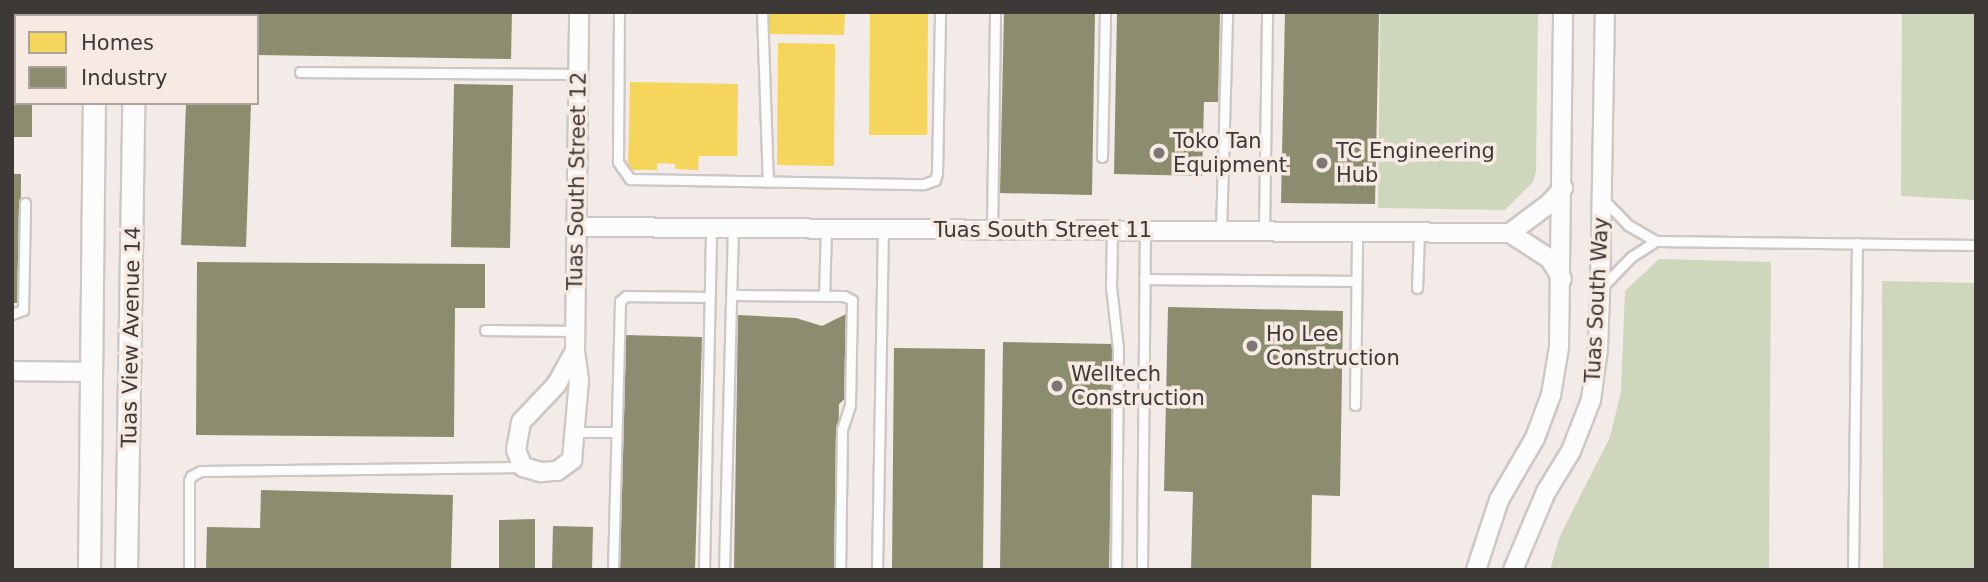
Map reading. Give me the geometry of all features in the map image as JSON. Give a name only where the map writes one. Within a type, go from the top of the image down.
[{"type":"street","name":"Tuas South Street 12","points":[[575,351],[557,384],[521,422],[516,450],[523,467],[541,472],[568,466],[572,460],[579,380],[575,331],[579,12]]},
{"type":"street","name":"Tuas South Way","points":[[1476,570],[1499,500],[1535,438],[1551,395],[1559,347],[1562,279],[1563,12]]},
{"type":"street","name":"Tuas South Way","points":[[1513,570],[1541,502],[1571,451],[1591,400],[1598,348],[1605,12]]},
{"type":"street","name":"Tuas View Avenue 14","points":[[89,570],[94,105]]},
{"type":"street","name":"Tuas View Avenue 14","points":[[126,570],[133,105]]},
{"type":"street","points":[[1562,279],[1550,259],[1510,233],[1549,203],[1563,188]]},
{"type":"street","name":"Tuas South Street 11","points":[[576,227],[1510,233]]},
{"type":"street","points":[[12,371],[92,372]]},
{"type":"lane","points":[[619,12],[618,162],[621,169],[633,180],[924,184],[935,180],[940,12]]},
{"type":"lane","points":[[762,12],[768,182]]},
{"type":"lane","points":[[992,230],[995,12]]},
{"type":"lane","points":[[1102,157],[1105,12]]},
{"type":"lane","points":[[1221,232],[1227,12]]},
{"type":"lane","points":[[1264,232],[1267,12]]},
{"type":"lane","points":[[300,72],[578,74]]},
{"type":"lane","points":[[1602,198],[1628,225],[1656,241],[1976,245]]},
{"type":"lane","points":[[12,314],[23,310],[25,202]]},
{"type":"lane","points":[[704,570],[710,228]]},
{"type":"lane","points":[[724,570],[733,228]]},
{"type":"lane","points":[[824,296],[826,229]]},
{"type":"lane","points":[[877,570],[883,229]]},
{"type":"lane","points":[[1112,231],[1111,287],[1118,348],[1116,570]]},
{"type":"lane","points":[[1142,570],[1145,231]]},
{"type":"lane","points":[[1355,405],[1357,232]]},
{"type":"lane","points":[[1417,288],[1419,233]]},
{"type":"lane","points":[[1600,289],[1631,257],[1656,241]]},
{"type":"lane","points":[[1853,570],[1857,243]]},
{"type":"lane","points":[[1144,279],[1356,281]]},
{"type":"lane","points":[[732,295],[849,296],[852,300],[850,405],[842,429],[840,570]]},
{"type":"lane","points":[[613,570],[620,301],[626,296],[709,297]]},
{"type":"lane","points":[[485,330],[575,331]]},
{"type":"lane","points":[[574,432],[616,432]]},
{"type":"lane","points":[[189,570],[190,481],[191,476],[201,471],[523,467]]},
{"type":"green space","points":[[1380,12],[1538,12],[1536,171],[1533,182],[1505,210],[1378,208]]},
{"type":"green space","points":[[1902,12],[1976,12],[1976,200],[1901,196]]},
{"type":"green space","points":[[1659,259],[1771,262],[1769,570],[1550,570],[1560,536],[1610,437],[1621,392],[1625,291]]},
{"type":"green space","points":[[1882,281],[1976,283],[1976,570],[1883,570]]},
{"type":"building: Homes","points":[[769,12],[845,12],[844,35],[769,34]]},
{"type":"building: Homes","points":[[870,12],[928,12],[927,135],[869,135]]},
{"type":"building: Homes","points":[[778,43],[835,44],[834,166],[777,165]]},
{"type":"building: Homes","points":[[630,82],[738,84],[737,156],[699,156],[698,170],[675,169],[675,164],[657,163],[657,170],[628,170]]},
{"type":"building: Industry","points":[[12,12],[32,12],[14,14],[14,105],[32,105],[32,137],[12,137]]},
{"type":"building: Industry","points":[[512,12],[511,59],[259,55],[259,14],[183,14]]},
{"type":"building: Industry","points":[[1004,12],[1095,12],[1092,195],[1000,193]]},
{"type":"building: Industry","points":[[1117,12],[1220,12],[1218,102],[1204,102],[1202,176],[1114,174]]},
{"type":"building: Industry","points":[[1285,12],[1379,12],[1375,204],[1281,203]]},
{"type":"building: Industry","points":[[454,84],[513,85],[510,248],[451,247]]},
{"type":"building: Industry","points":[[186,105],[251,105],[246,247],[181,245]]},
{"type":"building: Industry","points":[[12,174],[21,174],[20,303],[12,303]]},
{"type":"building: Industry","points":[[197,262],[485,264],[485,308],[455,308],[454,437],[196,435]]},
{"type":"building: Industry","points":[[1168,307],[1343,311],[1340,496],[1312,495],[1311,570],[1191,570],[1193,492],[1164,491]]},
{"type":"building: Industry","points":[[848,313],[849,395],[839,404],[836,570],[734,570],[738,315],[796,318],[822,326]]},
{"type":"building: Industry","points":[[625,335],[702,337],[695,570],[619,570]]},
{"type":"building: Industry","points":[[1003,342],[1113,344],[1109,570],[1000,570]]},
{"type":"building: Industry","points":[[894,348],[985,349],[983,570],[892,570]]},
{"type":"building: Industry","points":[[261,490],[453,495],[451,570],[206,570],[207,527],[260,528]]},
{"type":"building: Industry","points":[[535,519],[535,570],[499,570],[499,520]]},
{"type":"building: Industry","points":[[553,526],[593,527],[592,570],[552,570]]},
{"type":"place","name":"Toko Tan Equipment","points":[[1159,153]]},
{"type":"place","name":"TC Engineering Hub","points":[[1322,163]]},
{"type":"place","name":"Ho Lee Construction","points":[[1252,346]]},
{"type":"place","name":"Welltech Construction","points":[[1057,386]]}]
